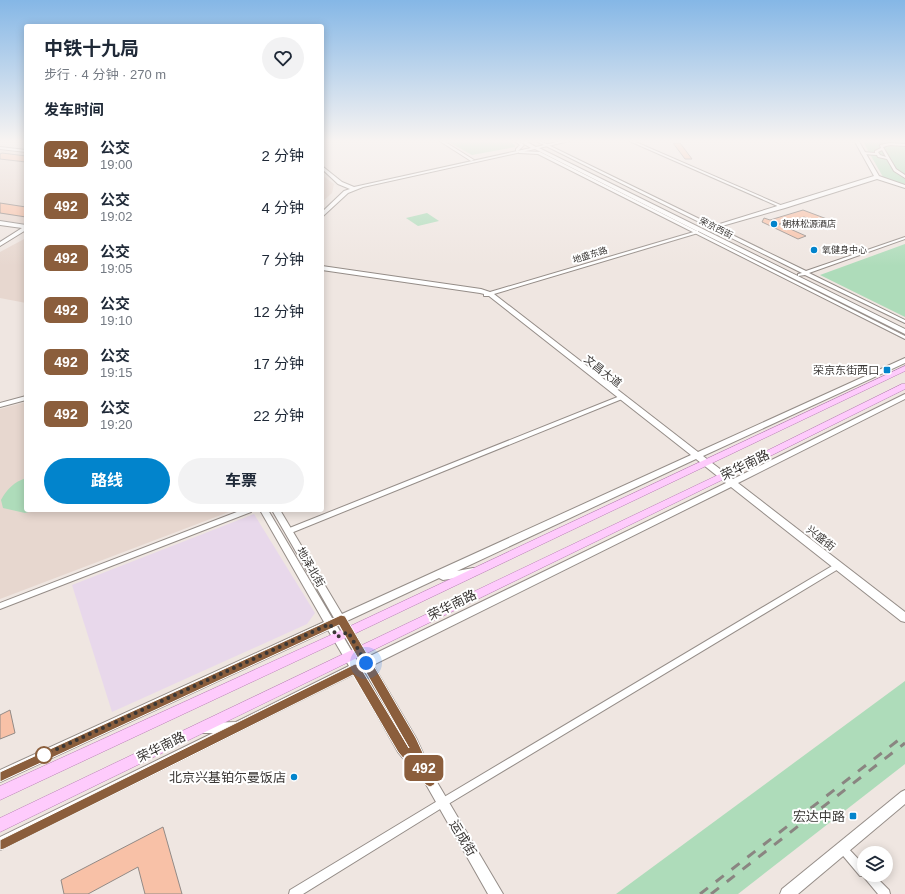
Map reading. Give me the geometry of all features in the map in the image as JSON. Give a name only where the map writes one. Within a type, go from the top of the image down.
[{"type":"main road","name":"荣华南路","points":[[0,793],[474,572],[701,459],[786,424],[905,368]]},
{"type":"main road","name":"荣华南路","points":[[0,824],[723,476],[905,386]]},
{"type":"street","points":[[339,182],[352,188]]},
{"type":"street","points":[[324,213],[346,192],[359,184],[370,182]]},
{"type":"street","points":[[324,208],[342,192],[352,188],[380,182]]},
{"type":"street","points":[[596,182],[905,338]]},
{"type":"street","name":"荣京西街","points":[[610,182],[905,332]]},
{"type":"street","name":"荣京西街","points":[[612,182],[905,327]]},
{"type":"street","points":[[616,182],[713,227],[905,322]]},
{"type":"street","points":[[725,182],[783,207]]},
{"type":"street","points":[[713,227],[862,182]]},
{"type":"street","points":[[890,182],[905,187]]},
{"type":"street","points":[[0,223],[24,229]]},
{"type":"street","points":[[0,227],[24,229]]},
{"type":"street","points":[[0,244],[24,230]]},
{"type":"street","name":"地盛东路","points":[[490,294],[696,232]]},
{"type":"street","points":[[800,275],[905,238]]},
{"type":"street","name":"文昌大道","points":[[324,268],[481,291],[490,294],[620,398],[723,476]]},
{"type":"street","points":[[324,272],[480,295],[490,294]]},
{"type":"street","points":[[0,776],[341,619],[701,459],[760,427],[905,360]]},
{"type":"street","points":[[888,394],[905,393]]},
{"type":"street","points":[[0,844],[655,520],[732,484],[905,396]]},
{"type":"street","points":[[289,531],[620,398]]},
{"type":"street","points":[[0,405],[24,399]]},
{"type":"street","points":[[760,427],[786,424]]},
{"type":"street","name":"兴盛街","points":[[723,476],[905,618]]},
{"type":"street","points":[[0,606],[244,512]]},
{"type":"street","name":"地泽北街","points":[[265,512],[330,624],[343,634]]},
{"type":"street","name":"地泽北街","points":[[277,512],[341,619],[343,634]]},
{"type":"street","points":[[621,524],[655,520]]},
{"type":"street","points":[[294,894],[442,803],[837,566]]},
{"type":"street","points":[[435,577],[474,572]]},
{"type":"street","name":"运成街","points":[[343,634],[402,748],[430,781],[496,894]]},
{"type":"street","points":[[199,729],[239,726]]},
{"type":"street","points":[[787,894],[905,796]]},
{"type":"street","points":[[842,848],[857,864]]},
{"type":"street","points":[[874,882],[885,894]]},
{"type":"shaded area","points":[[0,182],[24,182],[24,224],[0,220]]},
{"type":"shaded area","points":[[324,182],[331,182],[334,184],[332,193],[324,200]]},
{"type":"shaded area","points":[[24,239],[24,303],[0,298],[0,252]]},
{"type":"shaded area","points":[[24,403],[24,512],[229,512],[0,599],[0,409]]},
{"type":"shaded area","points":[[254,514],[315,613],[307,624],[112,712],[72,585]]},
{"type":"green space","points":[[895,182],[905,182],[905,186]]},
{"type":"green space","points":[[427,213],[439,221],[418,226],[406,218]]},
{"type":"green space","points":[[905,244],[905,317],[820,275]]},
{"type":"green space","points":[[24,479],[24,512],[29,512],[25,513],[3,508],[1,500],[6,492],[11,486]]},
{"type":"green space","points":[[905,681],[905,764],[738,894],[616,894]]},
{"type":"building","points":[[0,203],[24,207],[24,217],[0,213]]},
{"type":"building","name":"朝林松源酒店","points":[[803,210],[827,219],[818,223],[804,217],[779,224],[806,236],[798,239],[762,222],[764,218],[770,220]]},
{"type":"building","points":[[10,710],[15,733],[0,739],[0,715]]},
{"type":"building","points":[[163,827],[182,894],[145,894],[138,867],[88,894],[64,894],[61,880]]},
{"type":"railway","points":[[700,894],[905,735]]},
{"type":"railway","points":[[711,894],[905,743]]},
{"type":"bus line","name":"492","points":[[0,776],[341,619],[412,742],[430,781],[402,748],[355,668],[0,844]]},
{"type":"place","name":"朝林松源酒店","points":[[774,224]]},
{"type":"place","name":"氧健身中心","points":[[814,250]]},
{"type":"place","name":"荣京东街西口","points":[[887,370]]},
{"type":"place","name":"北京兴基铂尓曼饭店","points":[[294,777]]},
{"type":"place","name":"宏达中路","points":[[853,816]]},
{"type":"route","points":[[44,755],[43,756],[330,624],[337,637],[348,632],[366,663]]}]
